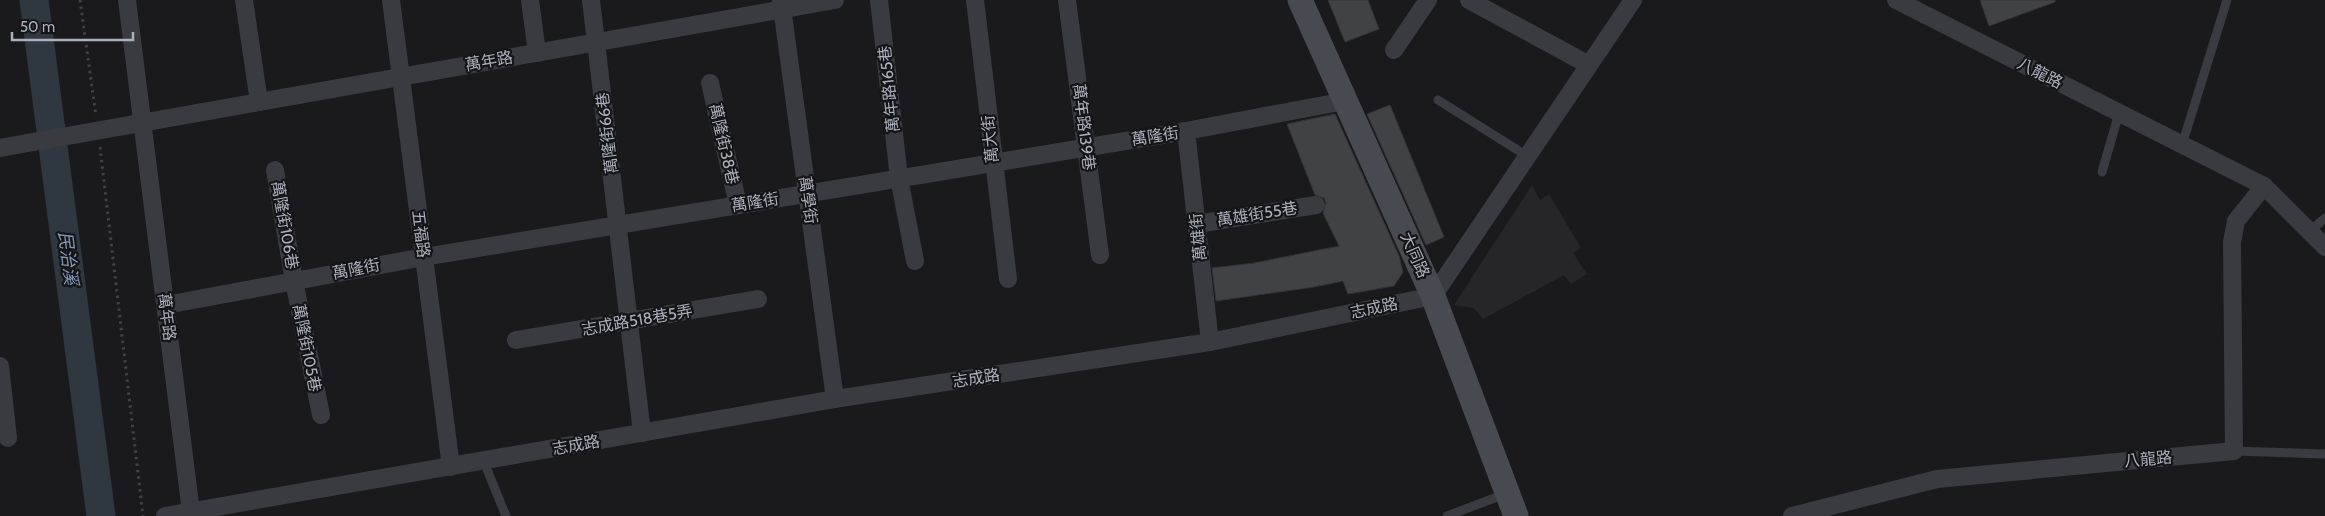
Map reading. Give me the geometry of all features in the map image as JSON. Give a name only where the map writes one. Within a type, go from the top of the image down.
[{"type":"main road","name":"大同路","points":[[1300,0],[1433,296],[1516,516]]},
{"type":"street","name":"萬年路","points":[[128,0],[191,512]]},
{"type":"street","points":[[244,0],[259,102]]},
{"type":"street","name":"五福路","points":[[392,0],[451,467]]},
{"type":"street","points":[[530,0],[537,53]]},
{"type":"street","name":"萬隆街66巷","points":[[591,0],[642,433]]},
{"type":"street","name":"萬年路","points":[[0,148],[537,53],[782,5],[835,0]]},
{"type":"street","name":"萬年路165巷","points":[[879,0],[899,178],[915,261]]},
{"type":"street","name":"萬大街","points":[[975,0],[1008,279]]},
{"type":"street","name":"萬年路139巷","points":[[1068,0],[1100,255]]},
{"type":"street","points":[[1394,50],[1428,0]]},
{"type":"street","points":[[1469,0],[1589,65]]},
{"type":"street","points":[[1433,296],[1633,0]]},
{"type":"street","name":"八龍路","points":[[1896,0],[2264,186],[2325,247]]},
{"type":"street","name":"萬學街","points":[[782,5],[834,399]]},
{"type":"street","name":"萬隆街38巷","points":[[710,83],[738,205]]},
{"type":"street","name":"萬隆街","points":[[166,305],[424,257],[1086,148],[1346,101]]},
{"type":"street","name":"萬雄街","points":[[1186,131],[1210,342]]},
{"type":"street","name":"萬隆街106巷","points":[[276,170],[294,281]]},
{"type":"street","points":[[2234,451],[2232,242],[2236,221],[2264,186]]},
{"type":"street","name":"萬雄街55巷","points":[[1197,224],[1316,205]]},
{"type":"street","name":"萬隆街105巷","points":[[294,281],[321,414]]},
{"type":"street","name":"志成路","points":[[165,516],[484,462],[834,399],[1210,342],[1433,296]]},
{"type":"street","name":"志成路518巷5弄","points":[[516,340],[758,299]]},
{"type":"street","points":[[0,366],[8,438]]},
{"type":"street","name":"八龍路","points":[[1792,516],[1938,479],[2234,451]]},
{"type":"lane","points":[[2182,145],[2227,0]]},
{"type":"lane","points":[[1438,100],[1527,156]]},
{"type":"lane","points":[[2102,172],[2119,113]]},
{"type":"lane","points":[[2309,232],[2325,218]]},
{"type":"lane","points":[[2234,451],[2325,454]]},
{"type":"lane","points":[[484,462],[506,516]]},
{"type":"lane","points":[[1447,516],[1508,493]]},
{"type":"path","points":[[80,0],[98,130],[143,516]]},
{"type":"shaded area","points":[[1532,185],[1540,200],[1549,194],[1581,248],[1573,253],[1587,274],[1571,284],[1564,275],[1483,319],[1474,308],[1454,305]]},
{"type":"building","points":[[1328,0],[1368,0],[1379,29],[1345,42]]},
{"type":"building","points":[[1980,0],[2055,0],[2055,2],[1989,26]]},
{"type":"building","points":[[1390,105],[1444,237],[1426,245],[1367,114]]},
{"type":"building","points":[[1335,114],[1399,256],[1403,272],[1394,286],[1348,294],[1343,281],[1216,301],[1212,268],[1254,263],[1339,246],[1323,213],[1326,203],[1324,198],[1315,195],[1287,124]]},
{"type":"waterway","name":"民治溪","points":[[34,0],[101,516]]}]
